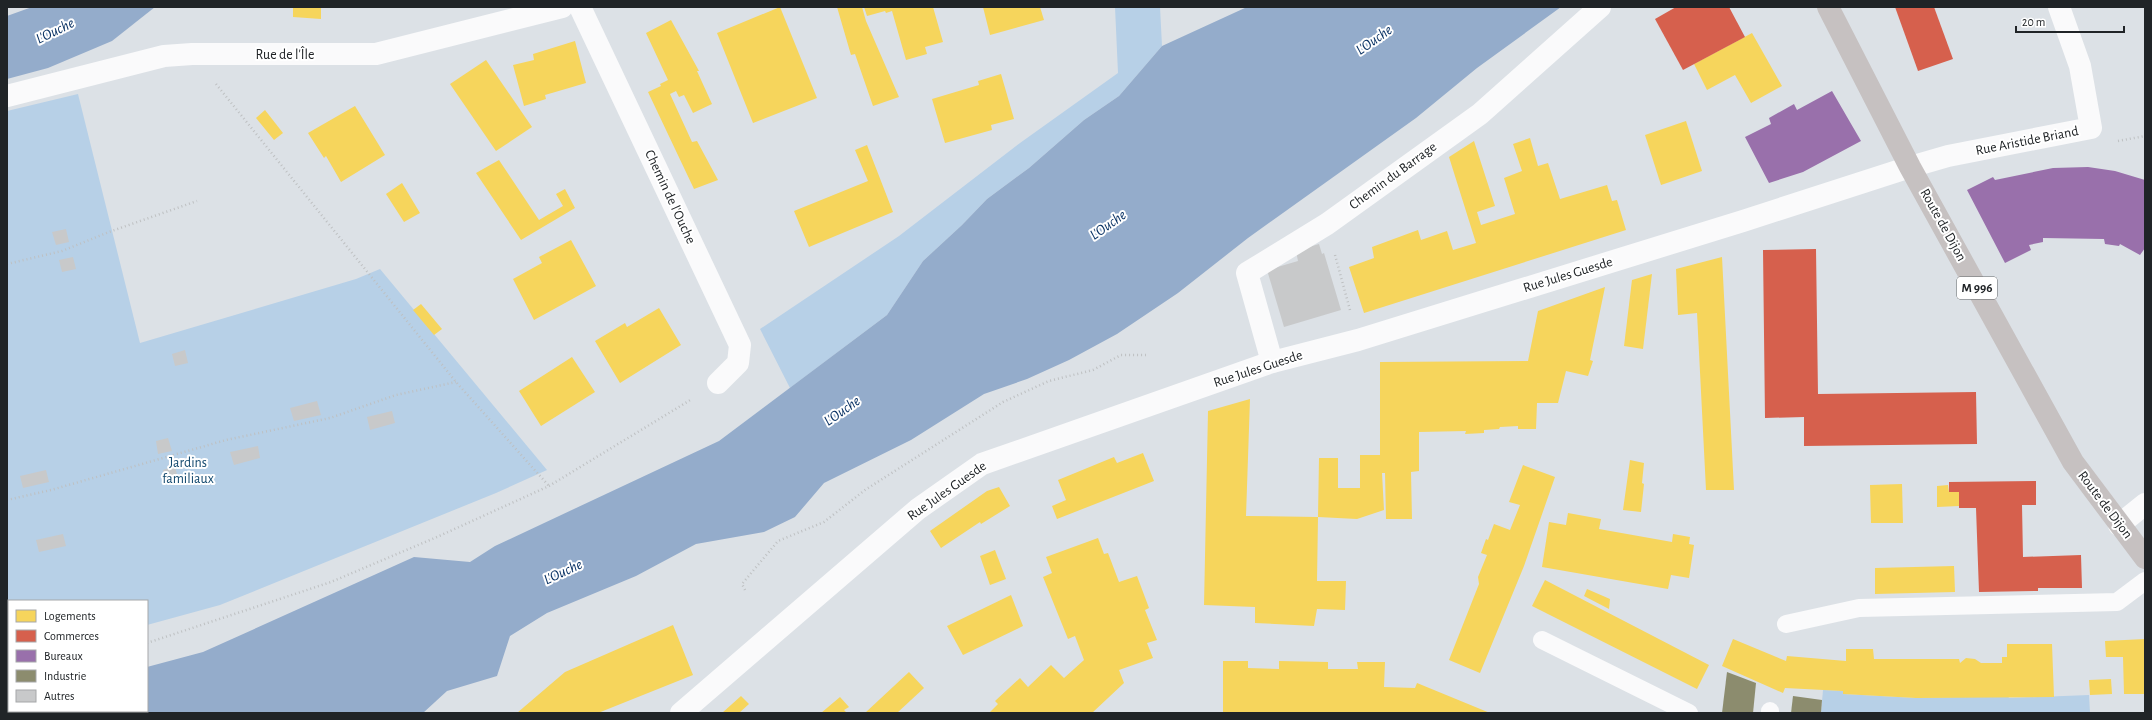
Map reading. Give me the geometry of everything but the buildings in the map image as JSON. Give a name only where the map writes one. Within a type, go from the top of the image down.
[{"type":"main road","name":"Route de Dijon","points":[[1828,7],[1910,167],[2073,462],[2145,558]]},
{"type":"street","name":"Rue de l'Île","points":[[7,96],[164,56],[192,54],[376,54],[562,7]]},
{"type":"street","name":"Chemin de l'Ouche","points":[[580,7],[740,344],[738,363],[718,383]]},
{"type":"street","name":"Chemin du Barrage","points":[[1272,362],[1247,273],[1327,224],[1480,114],[1600,7]]},
{"type":"street","name":"Rue Aristide Briand","points":[[1910,167],[1948,156],[2091,128],[2080,66],[2059,7]]},
{"type":"street","name":"Rue Jules Guesde","points":[[681,713],[918,509],[982,464],[1272,362],[1358,340],[1743,221],[1910,167]]},
{"type":"street","points":[[2119,525],[2145,504]]},
{"type":"lane","points":[[1786,624],[1859,608],[2117,602],[2145,581]]},
{"type":"lane","points":[[1542,640],[1689,713]]},
{"type":"path","points":[[192,54],[456,382],[549,486]]},
{"type":"path","points":[[7,264],[62,251],[109,232],[197,201]]},
{"type":"path","points":[[1327,224],[1358,340]]},
{"type":"path","points":[[745,590],[742,584],[778,541],[824,522],[865,490],[1003,402],[1049,381],[1093,370],[1121,355],[1146,355]]},
{"type":"path","points":[[7,500],[51,490],[226,440],[330,418],[396,395],[456,382]]},
{"type":"path","points":[[148,643],[331,582],[437,537],[549,486],[718,383]]},
{"type":"green space","points":[[1115,7],[1160,7],[1162,46],[1119,96],[1084,120],[1029,168],[987,199],[962,225],[923,261],[887,315],[790,388],[760,329],[899,236],[1020,143],[1118,73]]},
{"type":"green space","name":"Jardins familiaux","points":[[78,94],[140,343],[356,279],[380,269],[547,470],[496,493],[220,605],[148,625],[148,600],[8,600],[7,664],[7,111]]},
{"type":"green space","points":[[1823,690],[1843,691],[1843,694],[1916,698],[2008,696],[2009,698],[2089,695],[2090,713],[1821,713]]},
{"type":"water","name":"L'Ouche","points":[[32,7],[155,7],[112,41],[48,68],[7,79],[7,16]]},
{"type":"water","name":"L'Ouche","points":[[1247,7],[1561,7],[1477,68],[1416,118],[1248,238],[1178,293],[1117,334],[1069,360],[1027,379],[984,394],[911,440],[824,483],[795,517],[764,532],[696,544],[636,576],[547,613],[510,636],[497,676],[447,691],[423,713],[7,713],[8,704],[8,712],[148,712],[148,667],[203,652],[414,557],[470,562],[495,546],[719,441],[887,315],[923,261],[962,225],[987,199],[1029,168],[1084,120],[1119,96],[1162,46]]}]
